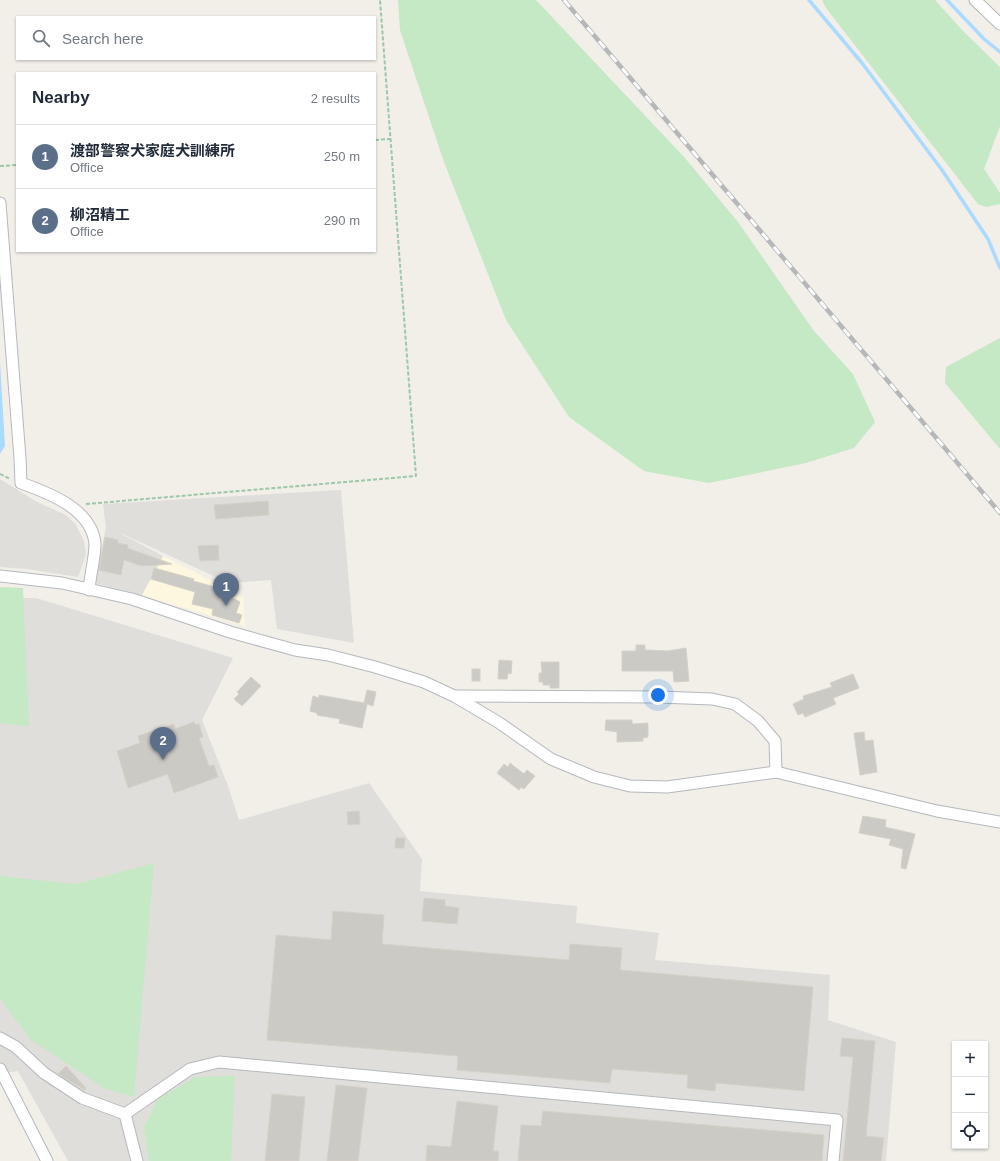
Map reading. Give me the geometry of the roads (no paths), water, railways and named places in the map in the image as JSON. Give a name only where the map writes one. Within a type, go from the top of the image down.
[{"type":"street","points":[[975,0],[1000,24]]},
{"type":"street","points":[[0,203],[20,458],[20,483],[49,493],[74,509],[91,527],[95,544],[89,590]]},
{"type":"street","points":[[0,576],[62,583],[132,599],[237,634],[295,650],[375,667],[424,682],[454,696],[498,722],[551,759],[594,777],[630,786],[667,787],[776,772],[937,811],[1000,822]]},
{"type":"street","points":[[454,696],[667,697],[712,699],[735,704],[746,711],[775,741],[776,772]]},
{"type":"street","points":[[0,1038],[16,1047],[44,1073],[82,1098],[124,1114]]},
{"type":"street","points":[[124,1114],[190,1068],[219,1062],[837,1120],[833,1161]]},
{"type":"street","points":[[2,1075],[47,1161]]},
{"type":"street","points":[[124,1114],[137,1161]]},
{"type":"water","points":[[0,362],[5,446],[0,454]]},
{"type":"waterway","points":[[809,0],[862,63],[942,170],[988,239],[1000,268]]},
{"type":"waterway","points":[[947,0],[984,39],[1000,52]]},
{"type":"railway","points":[[564,0],[1000,513]]},
{"type":"place","name":"渡部警察犬家庭犬訓練所","points":[[226,606]]},
{"type":"place","name":"柳沼精工","points":[[163,760]]}]
